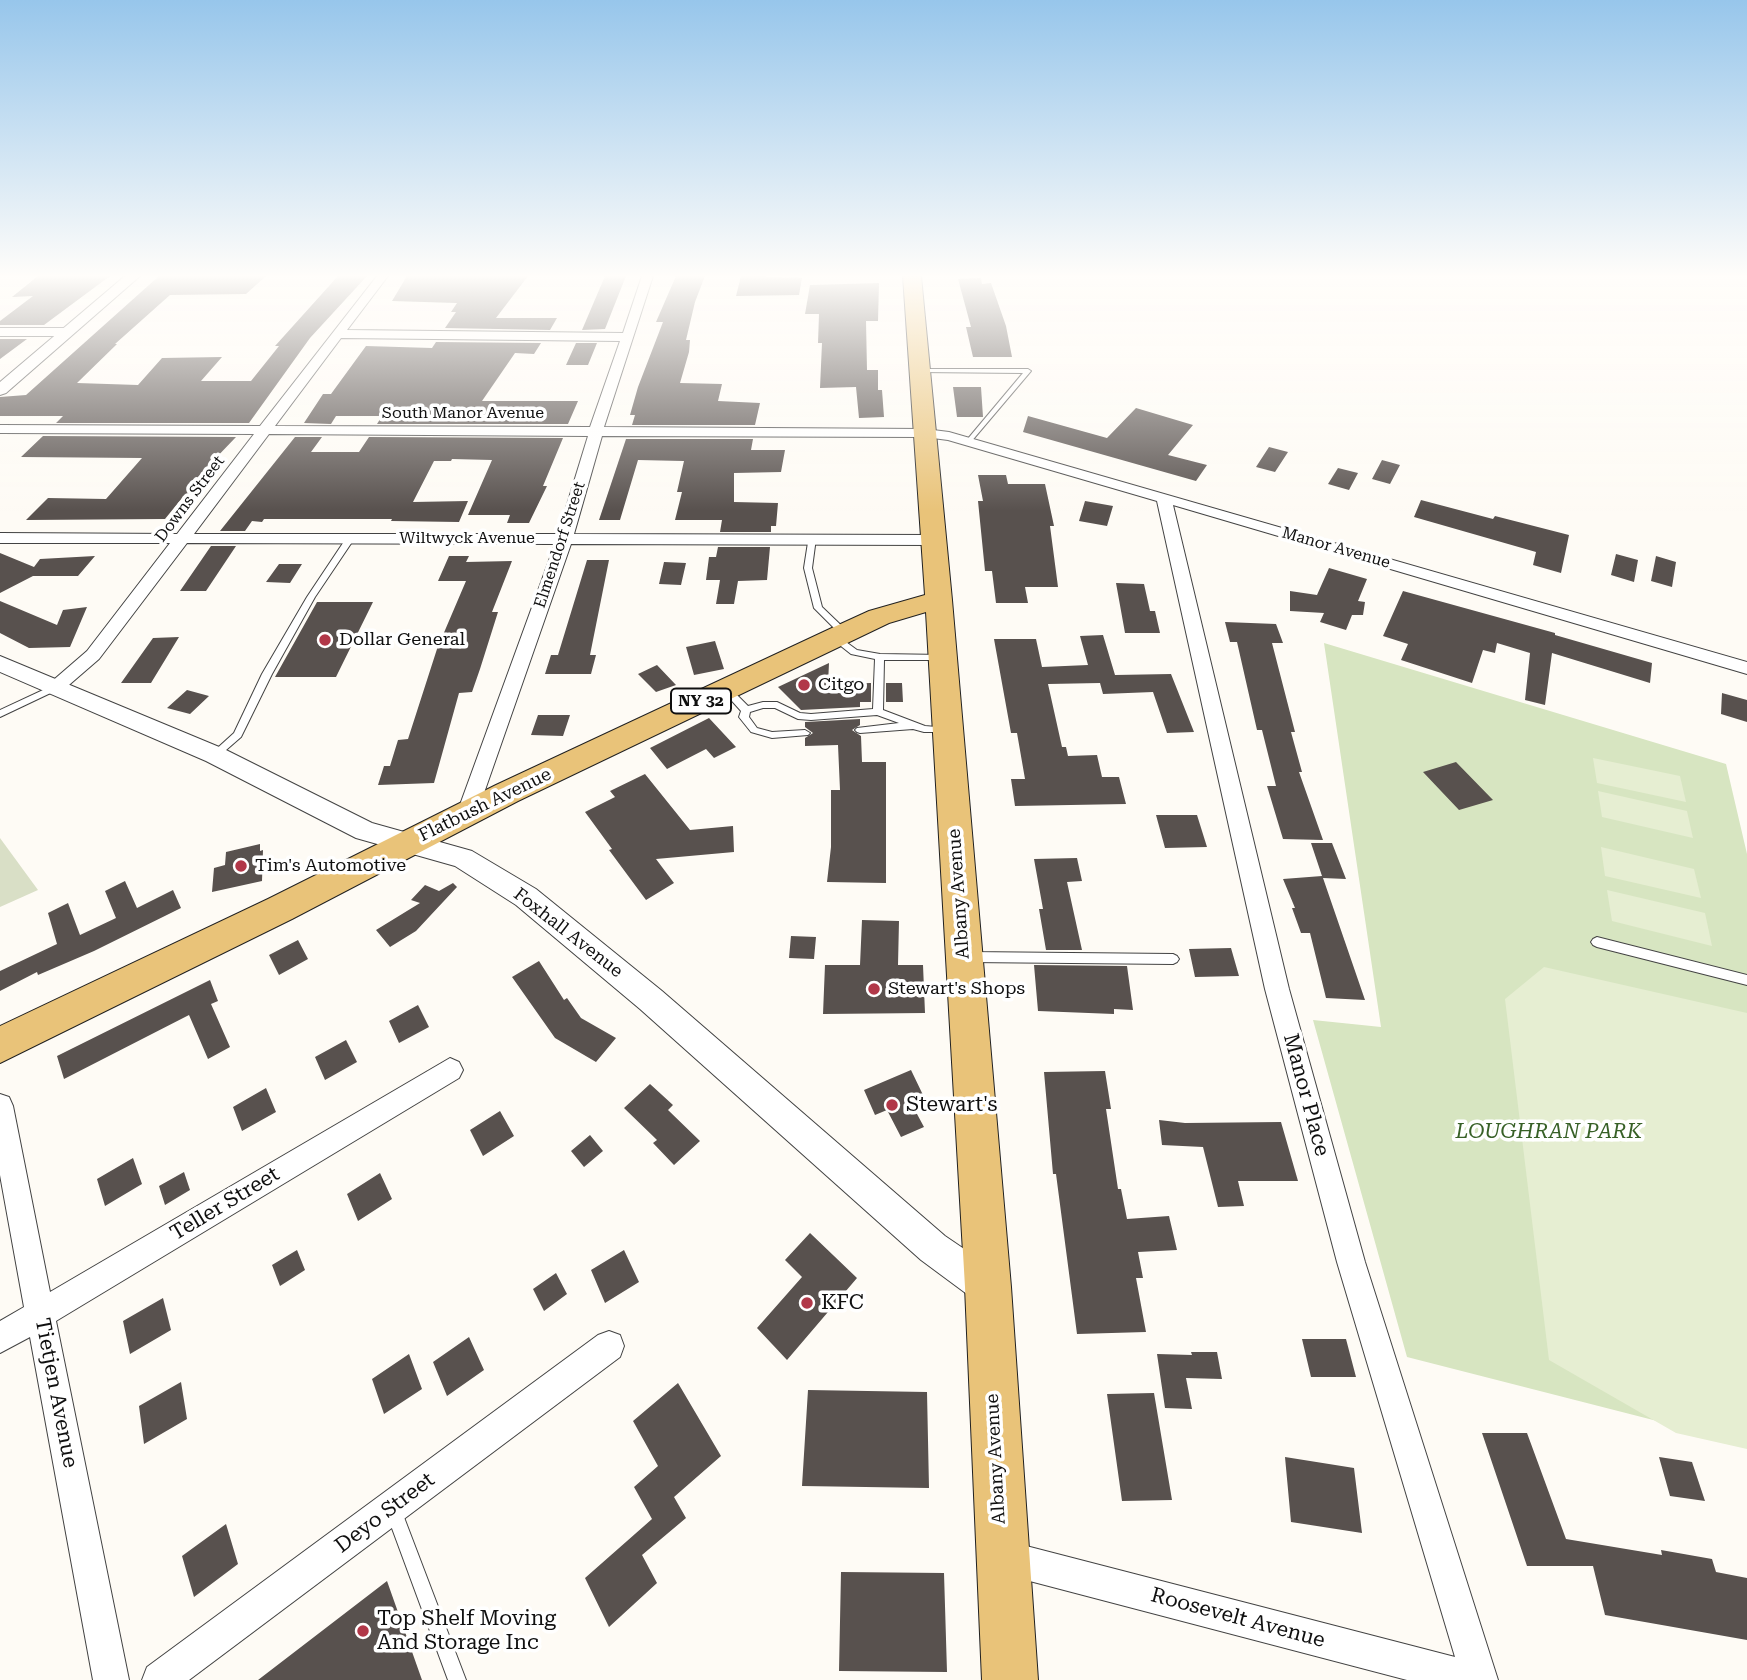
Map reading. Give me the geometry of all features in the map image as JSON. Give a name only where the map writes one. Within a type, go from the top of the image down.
[{"type":"main road","name":"Albany Avenue","points":[[919,354],[939,600],[988,1287],[1010,1680]]},
{"type":"main road","name":"Flatbush Avenue","points":[[0,1045],[467,813],[726,689],[879,617],[939,600]]},
{"type":"street","points":[[0,390],[41,354]]},
{"type":"street","name":"Downs Street","points":[[56,687],[93,655],[320,354]]},
{"type":"street","name":"Elmendorf Street","points":[[467,813],[565,538],[620,354]]},
{"type":"street","name":"South Manor Avenue","points":[[0,429],[925,433]]},
{"type":"street","name":"Manor Avenue","points":[[925,433],[968,442],[1747,667]]},
{"type":"street","name":"Manor Place","points":[[1164,500],[1277,989],[1351,1262],[1477,1680]]},
{"type":"street","name":"Wiltwyck Avenue","points":[[0,538],[934,540]]},
{"type":"street","name":"Foxhall Avenue","points":[[0,663],[215,755],[365,831],[463,858],[526,897],[611,965],[933,1248],[988,1287]]},
{"type":"street","name":"Teller Street","points":[[0,1338],[450,1070]]},
{"type":"street","name":"Tietjen Avenue","points":[[0,1106],[111,1680]]},
{"type":"street","name":"Deyo Street","points":[[160,1680],[609,1346]]},
{"type":"street","name":"Roosevelt Avenue","points":[[1001,1556],[1477,1680]]},
{"type":"lane","points":[[920,371],[1028,371],[968,442]]},
{"type":"lane","points":[[812,538],[808,568],[818,608],[854,652],[880,657],[943,657]]},
{"type":"lane","points":[[215,755],[238,735],[267,674],[311,597],[350,539]]},
{"type":"lane","points":[[877,712],[880,657]]},
{"type":"lane","name":"Downs Street","points":[[0,714],[56,687]]},
{"type":"lane","points":[[726,689],[746,710]]},
{"type":"lane","points":[[746,710],[763,705],[777,705],[798,716],[811,717],[877,712],[915,726]]},
{"type":"lane","points":[[746,710],[744,717],[754,730],[772,734],[805,733]]},
{"type":"lane","points":[[860,730],[915,726],[948,730]]},
{"type":"lane","points":[[1597,942],[1747,980]]},
{"type":"lane","points":[[963,957],[1173,959]]},
{"type":"lane","points":[[393,1507],[457,1680]]},
{"type":"green space","name":"LOUGHRAN PARK","points":[[1324,643],[1726,764],[1747,854],[1747,1444],[1407,1357],[1313,1020],[1381,1027]]},
{"type":"green space","points":[[1593,758],[1680,776],[1686,802],[1597,783]]},
{"type":"green space","points":[[1598,791],[1687,811],[1693,838],[1602,817]]},
{"type":"green space","points":[[0,838],[38,890],[0,907]]},
{"type":"green space","points":[[1601,847],[1694,869],[1701,898],[1605,876]]},
{"type":"green space","points":[[1607,890],[1705,913],[1712,946],[1612,921]]},
{"type":"green space","points":[[1544,967],[1747,1013],[1747,1449],[1676,1433],[1549,1360],[1505,999]]},
{"type":"building","points":[[71,354],[106,354],[77,383],[138,385],[162,358],[222,357],[201,381],[251,381],[272,354],[298,354],[249,423],[56,423],[63,416],[0,416],[0,397],[26,395]]},
{"type":"building","points":[[360,354],[514,354],[482,401],[578,401],[568,424],[377,424],[382,416],[336,416],[331,424],[304,423],[323,394],[331,394]]},
{"type":"building","points":[[571,354],[592,354],[588,365],[566,365]]},
{"type":"building","points":[[651,354],[688,354],[680,383],[722,384],[718,401],[760,403],[755,425],[632,425],[635,415],[630,415]]},
{"type":"building","points":[[821,354],[867,354],[867,370],[878,370],[878,390],[882,390],[884,417],[859,418],[856,387],[820,388]]},
{"type":"building","points":[[972,354],[1011,354],[1012,357],[973,357]]},
{"type":"building","points":[[953,387],[981,387],[983,417],[957,417]]},
{"type":"building","points":[[1136,408],[1193,425],[1168,455],[1207,465],[1196,481],[1023,432],[1028,416],[1107,438]]},
{"type":"building","points":[[43,436],[236,437],[212,462],[219,462],[188,498],[182,498],[165,519],[26,520],[48,498],[106,499],[142,458],[21,457]]},
{"type":"building","points":[[295,437],[322,437],[311,452],[359,452],[369,437],[563,438],[543,486],[547,486],[529,523],[507,523],[510,515],[468,515],[492,460],[452,459],[434,461],[413,502],[468,501],[459,522],[264,519],[262,522],[252,521],[245,531],[220,531]]},
{"type":"building","points":[[626,439],[753,439],[751,450],[785,450],[781,472],[734,473],[734,502],[778,503],[776,526],[771,526],[771,532],[720,532],[722,520],[675,520],[682,492],[677,492],[684,461],[638,460],[620,520],[599,520]]},
{"type":"building","points":[[1269,447],[1288,452],[1275,472],[1256,467]]},
{"type":"building","points":[[1382,460],[1400,465],[1390,484],[1372,479]]},
{"type":"building","points":[[1338,468],[1358,473],[1349,490],[1328,484]]},
{"type":"building","points":[[978,475],[1006,475],[1008,484],[1045,484],[1054,526],[1050,526],[1058,587],[1025,587],[1028,603],[996,603],[992,571],[985,571],[978,501],[983,501]]},
{"type":"building","points":[[1421,500],[1569,535],[1561,573],[1533,565],[1536,552],[1414,517]]},
{"type":"building","points":[[1085,501],[1113,506],[1107,526],[1079,521]]},
{"type":"building","points":[[211,546],[236,546],[206,591],[180,591]]},
{"type":"building","points":[[718,547],[770,547],[767,580],[738,581],[734,604],[716,604],[720,580],[706,580],[709,557],[716,557]]},
{"type":"building","points":[[0,553],[34,567],[40,559],[95,556],[78,576],[33,576],[0,593]]},
{"type":"building","points":[[1616,554],[1638,560],[1634,582],[1611,575]]},
{"type":"building","points":[[449,556],[469,556],[466,562],[512,561],[492,612],[498,612],[472,692],[459,693],[434,783],[378,785],[384,766],[390,766],[398,740],[408,739],[437,649],[466,581],[438,581]]},
{"type":"building","points":[[1656,556],[1676,562],[1672,587],[1651,581]]},
{"type":"building","points":[[587,560],[609,560],[590,655],[596,655],[591,674],[545,674],[551,655],[558,655]]},
{"type":"building","points":[[664,562],[686,563],[681,585],[659,584]]},
{"type":"building","points":[[279,564],[302,564],[290,583],[266,582]]},
{"type":"building","points":[[1329,568],[1367,579],[1358,601],[1365,602],[1363,615],[1352,615],[1346,630],[1320,622],[1324,613],[1290,611],[1290,591],[1317,595]]},
{"type":"building","points":[[1116,583],[1144,584],[1150,611],[1155,611],[1160,633],[1125,633]]},
{"type":"building","points":[[1403,591],[1652,663],[1650,683],[1552,653],[1545,705],[1525,700],[1530,653],[1497,643],[1495,653],[1483,650],[1472,683],[1401,660],[1408,644],[1383,636]]},
{"type":"building","points":[[0,601],[57,625],[63,610],[87,607],[70,647],[29,648],[0,633]]},
{"type":"building","name":"Dollar General","points":[[317,602],[373,602],[336,677],[275,677]]},
{"type":"building","points":[[1225,622],[1276,624],[1283,643],[1272,643],[1295,732],[1291,732],[1302,772],[1299,772],[1323,840],[1283,839],[1267,786],[1276,786],[1262,730],[1257,730],[1237,642],[1230,642]]},
{"type":"building","points":[[1103,635],[1115,675],[1171,674],[1194,732],[1167,733],[1153,692],[1103,694],[1100,683],[1048,684],[1062,747],[1066,747],[1068,756],[1097,755],[1102,777],[1119,777],[1126,804],[1015,806],[1011,779],[1025,779],[1017,733],[1011,733],[994,639],[1036,639],[1042,667],[1088,665],[1080,636]]},
{"type":"building","points":[[179,637],[151,683],[121,683],[153,638]]},
{"type":"building","points":[[715,641],[724,669],[694,675],[686,647]]},
{"type":"building","name":"Citgo","points":[[829,663],[828,684],[871,683],[871,702],[860,702],[860,707],[801,710],[778,687]]},
{"type":"building","points":[[657,665],[676,685],[656,692],[638,674]]},
{"type":"building","points":[[886,683],[902,683],[903,702],[886,702]]},
{"type":"building","points":[[187,690],[209,696],[190,714],[167,708]]},
{"type":"building","points":[[1722,693],[1747,700],[1747,722],[1721,714]]},
{"type":"building","points":[[538,715],[570,715],[563,736],[531,735]]},
{"type":"building","points":[[709,718],[736,747],[714,758],[706,749],[667,769],[650,748]]},
{"type":"building","points":[[860,719],[860,725],[852,730],[861,736],[862,762],[886,762],[886,883],[827,882],[831,847],[831,790],[840,790],[838,745],[805,746],[805,738],[813,733],[805,727],[805,722]]},
{"type":"building","points":[[1456,762],[1493,800],[1459,810],[1423,772]]},
{"type":"building","points":[[645,774],[690,830],[733,826],[734,852],[656,859],[674,883],[646,900],[585,812],[615,797],[610,791]]},
{"type":"building","points":[[1156,815],[1197,815],[1207,847],[1165,848]]},
{"type":"building","points":[[1311,843],[1332,843],[1346,879],[1323,878],[1365,1000],[1326,998],[1310,933],[1301,933],[1292,908],[1295,908],[1283,879],[1322,876]]},
{"type":"building","name":"Tim's Automotive","points":[[260,844],[260,851],[263,850],[262,881],[212,892],[214,868],[225,865],[226,852]]},
{"type":"building","points":[[1077,858],[1082,881],[1067,882],[1082,950],[1046,950],[1039,909],[1043,909],[1034,859]]},
{"type":"building","points":[[125,881],[137,908],[173,890],[181,908],[94,951],[38,975],[37,972],[0,991],[0,971],[57,944],[48,913],[68,903],[80,935],[116,918],[105,891]]},
{"type":"building","points":[[453,883],[457,887],[416,931],[390,947],[376,930],[420,903],[411,900],[425,885],[439,891]]},
{"type":"building","name":"Stewart's Shops","points":[[862,920],[899,921],[898,965],[923,965],[925,1013],[823,1014],[825,965],[860,965]]},
{"type":"building","points":[[791,936],[816,937],[814,959],[789,958]]},
{"type":"building","points":[[298,940],[308,959],[279,975],[269,955]]},
{"type":"building","points":[[1231,948],[1239,976],[1195,977],[1189,949]]},
{"type":"building","points":[[539,961],[564,1000],[567,998],[581,1018],[616,1038],[596,1062],[555,1038],[512,977]]},
{"type":"building","points":[[1034,965],[1127,966],[1133,1010],[1114,1009],[1114,1014],[1038,1011]]},
{"type":"building","points":[[210,980],[218,1001],[211,1004],[230,1047],[208,1059],[189,1015],[64,1079],[57,1056]]},
{"type":"building","points":[[418,1005],[429,1027],[399,1043],[389,1021]]},
{"type":"building","points":[[346,1040],[357,1062],[325,1080],[315,1057]]},
{"type":"building","name":"Stewart's","points":[[911,1070],[923,1095],[910,1101],[924,1127],[901,1137],[887,1110],[875,1115],[864,1090]]},
{"type":"building","points":[[1105,1071],[1111,1109],[1106,1109],[1118,1189],[1121,1189],[1127,1219],[1169,1216],[1177,1250],[1138,1252],[1143,1278],[1136,1278],[1146,1332],[1077,1334],[1056,1174],[1053,1174],[1044,1072]]},
{"type":"building","points":[[650,1084],[673,1105],[668,1110],[700,1141],[674,1165],[653,1143],[657,1140],[624,1108]]},
{"type":"building","points":[[266,1088],[276,1112],[242,1131],[233,1107]]},
{"type":"building","points":[[500,1111],[514,1136],[483,1156],[470,1130]]},
{"type":"building","points":[[1159,1120],[1185,1123],[1281,1122],[1298,1181],[1238,1181],[1244,1206],[1218,1207],[1203,1147],[1162,1145]]},
{"type":"building","points":[[590,1135],[603,1151],[584,1167],[571,1151]]},
{"type":"building","points":[[133,1158],[142,1184],[105,1206],[97,1179]]},
{"type":"building","points":[[184,1172],[190,1190],[165,1205],[159,1186]]},
{"type":"building","points":[[380,1173],[392,1199],[358,1221],[347,1194]]},
{"type":"building","name":"KFC","points":[[810,1233],[857,1278],[787,1360],[757,1328],[802,1277],[785,1260]]},
{"type":"building","points":[[297,1250],[305,1270],[280,1286],[272,1265]]},
{"type":"building","points":[[624,1250],[639,1282],[605,1303],[591,1270]]},
{"type":"building","points":[[556,1273],[567,1294],[544,1311],[533,1289]]},
{"type":"building","points":[[163,1298],[171,1330],[130,1354],[123,1321]]},
{"type":"building","points":[[469,1337],[484,1370],[447,1396],[433,1362]]},
{"type":"building","points":[[1302,1339],[1346,1339],[1356,1377],[1311,1377]]},
{"type":"building","points":[[1191,1352],[1217,1352],[1222,1379],[1186,1378],[1192,1409],[1165,1408],[1157,1354],[1192,1355]]},
{"type":"building","points":[[409,1354],[422,1389],[384,1414],[372,1379]]},
{"type":"building","points":[[181,1382],[187,1419],[144,1444],[139,1406]]},
{"type":"building","points":[[678,1383],[721,1456],[674,1497],[686,1518],[642,1555],[657,1583],[609,1627],[585,1578],[652,1519],[634,1487],[658,1466],[633,1421]]},
{"type":"building","points":[[808,1390],[927,1392],[929,1488],[802,1486]]},
{"type":"building","points":[[1154,1393],[1172,1500],[1122,1501],[1107,1394]]},
{"type":"building","points":[[1482,1433],[1527,1433],[1566,1539],[1662,1555],[1661,1550],[1712,1559],[1716,1572],[1747,1578],[1747,1640],[1605,1615],[1593,1566],[1527,1566]]},
{"type":"building","points":[[1285,1457],[1354,1468],[1362,1533],[1291,1522]]},
{"type":"building","points":[[1659,1457],[1692,1462],[1705,1501],[1670,1496]]},
{"type":"building","points":[[226,1524],[238,1564],[194,1597],[182,1556]]},
{"type":"building","points":[[841,1572],[944,1573],[947,1672],[839,1671]]},
{"type":"building","name":"Top Shelf Moving And Storage Inc","points":[[387,1581],[422,1680],[258,1680]]},
{"type":"place","name":"Dollar General","points":[[325,640]]},
{"type":"place","name":"Citgo","points":[[804,685]]},
{"type":"place","name":"Tim's Automotive","points":[[241,866]]},
{"type":"place","name":"Stewart's Shops","points":[[874,989]]},
{"type":"place","name":"Stewart's","points":[[892,1105]]},
{"type":"place","name":"KFC","points":[[807,1303]]},
{"type":"place","name":"Top Shelf Moving And Storage Inc","points":[[363,1631]]}]
